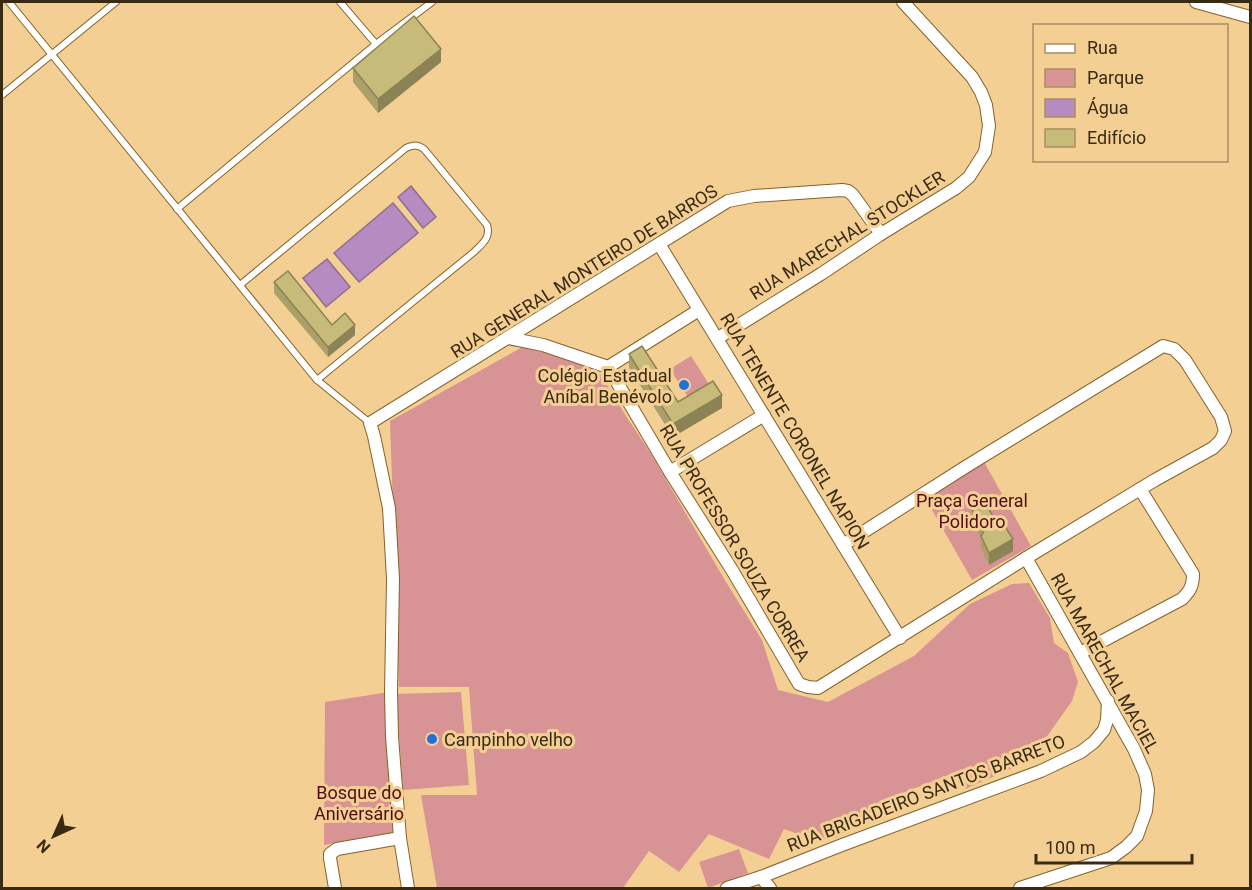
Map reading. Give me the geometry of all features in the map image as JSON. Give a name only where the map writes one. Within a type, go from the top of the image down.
[{"type":"street","name":"RUA MARECHAL STOCKLER","points":[[718,338],[956,188],[969,177],[985,152],[989,126],[986,105],[981,92],[972,77],[903,2]]},
{"type":"street","points":[[1196,2],[1251,17]]},
{"type":"street","name":"RUA GENERAL MONTEIRO DE BARROS","points":[[370,423],[728,201],[754,196],[848,191],[881,234]]},
{"type":"street","name":"RUA TENENTE CORONEL NAPION","points":[[659,244],[900,638]]},
{"type":"street","points":[[508,338],[543,345],[608,368],[699,310]]},
{"type":"street","name":"RUA PROFESSOR SOUZA CORREA","points":[[608,368],[799,684],[818,688],[1026,558],[1213,448],[1221,440],[1225,431],[1221,417],[1185,360],[1174,349],[1163,346],[843,544]]},
{"type":"street","points":[[670,472],[764,415]]},
{"type":"street","points":[[370,423],[389,508],[393,579],[391,692],[400,838],[408,888]]},
{"type":"street","points":[[1080,653],[1182,599],[1193,584],[1193,574],[1140,489]]},
{"type":"street","name":"RUA MARECHAL MACIEL","points":[[1020,888],[1111,858],[1126,847],[1137,836],[1146,811],[1148,790],[1145,774],[1134,749],[1026,558]]},
{"type":"street","name":"RUA BRIGADEIRO SANTOS BARRETO","points":[[727,888],[1041,771],[1081,752],[1104,730],[1108,701]]},
{"type":"street","points":[[335,888],[330,854],[337,849],[400,838]]},
{"type":"street","points":[[761,877],[770,888]]},
{"type":"lane","points":[[9,2],[317,380],[370,423]]},
{"type":"lane","points":[[2,95],[116,2]]},
{"type":"lane","points":[[340,2],[376,44]]},
{"type":"lane","points":[[177,208],[376,44],[432,2]]},
{"type":"lane","points":[[240,285],[406,148],[419,145],[449,178],[487,225],[489,232],[487,238],[474,252],[317,380]]},
{"type":"green space","points":[[526,345],[599,372],[651,454],[762,640],[778,690],[828,702],[914,656],[970,604],[1012,584],[1029,583],[1050,618],[1054,643],[1068,653],[1078,682],[1072,701],[1048,735],[1022,764],[965,789],[954,773],[900,794],[884,815],[846,818],[836,838],[817,841],[784,829],[769,859],[709,834],[679,872],[649,851],[623,888],[437,888],[421,795],[477,795],[469,687],[399,687],[390,421]]},
{"type":"green space","points":[[691,356],[714,392],[693,405],[670,369]]},
{"type":"green space","name":"Praça General Polidoro","points":[[983,460],[1031,546],[972,580],[924,496]]},
{"type":"green space","name":"Bosque do Aniversário","points":[[389,692],[395,832],[324,845],[325,702]]},
{"type":"green space","name":"Campinho velho","points":[[461,692],[469,785],[403,790],[396,694]]},
{"type":"green space","points":[[739,849],[748,873],[708,888],[699,862]]},
{"type":"water","points":[[411,186],[436,217],[423,228],[398,197]]},
{"type":"water","points":[[393,203],[418,233],[359,282],[334,253]]},
{"type":"water","points":[[327,259],[350,287],[326,307],[303,278]]},
{"type":"building","points":[[414,16],[441,49],[378,99],[353,68]]},
{"type":"building","points":[[288,271],[332,325],[345,313],[355,325],[328,347],[274,282]]},
{"type":"building","points":[[642,346],[678,402],[713,381],[722,395],[673,424],[629,354]]},
{"type":"building","points":[[985,502],[997,524],[1004,525],[1013,539],[989,553],[981,536],[984,531],[972,510]]},
{"type":"place","name":"Colégio Estadual Aníbal Benévolo","points":[[684,385]]},
{"type":"place","name":"Campinho velho","points":[[432,739]]}]
